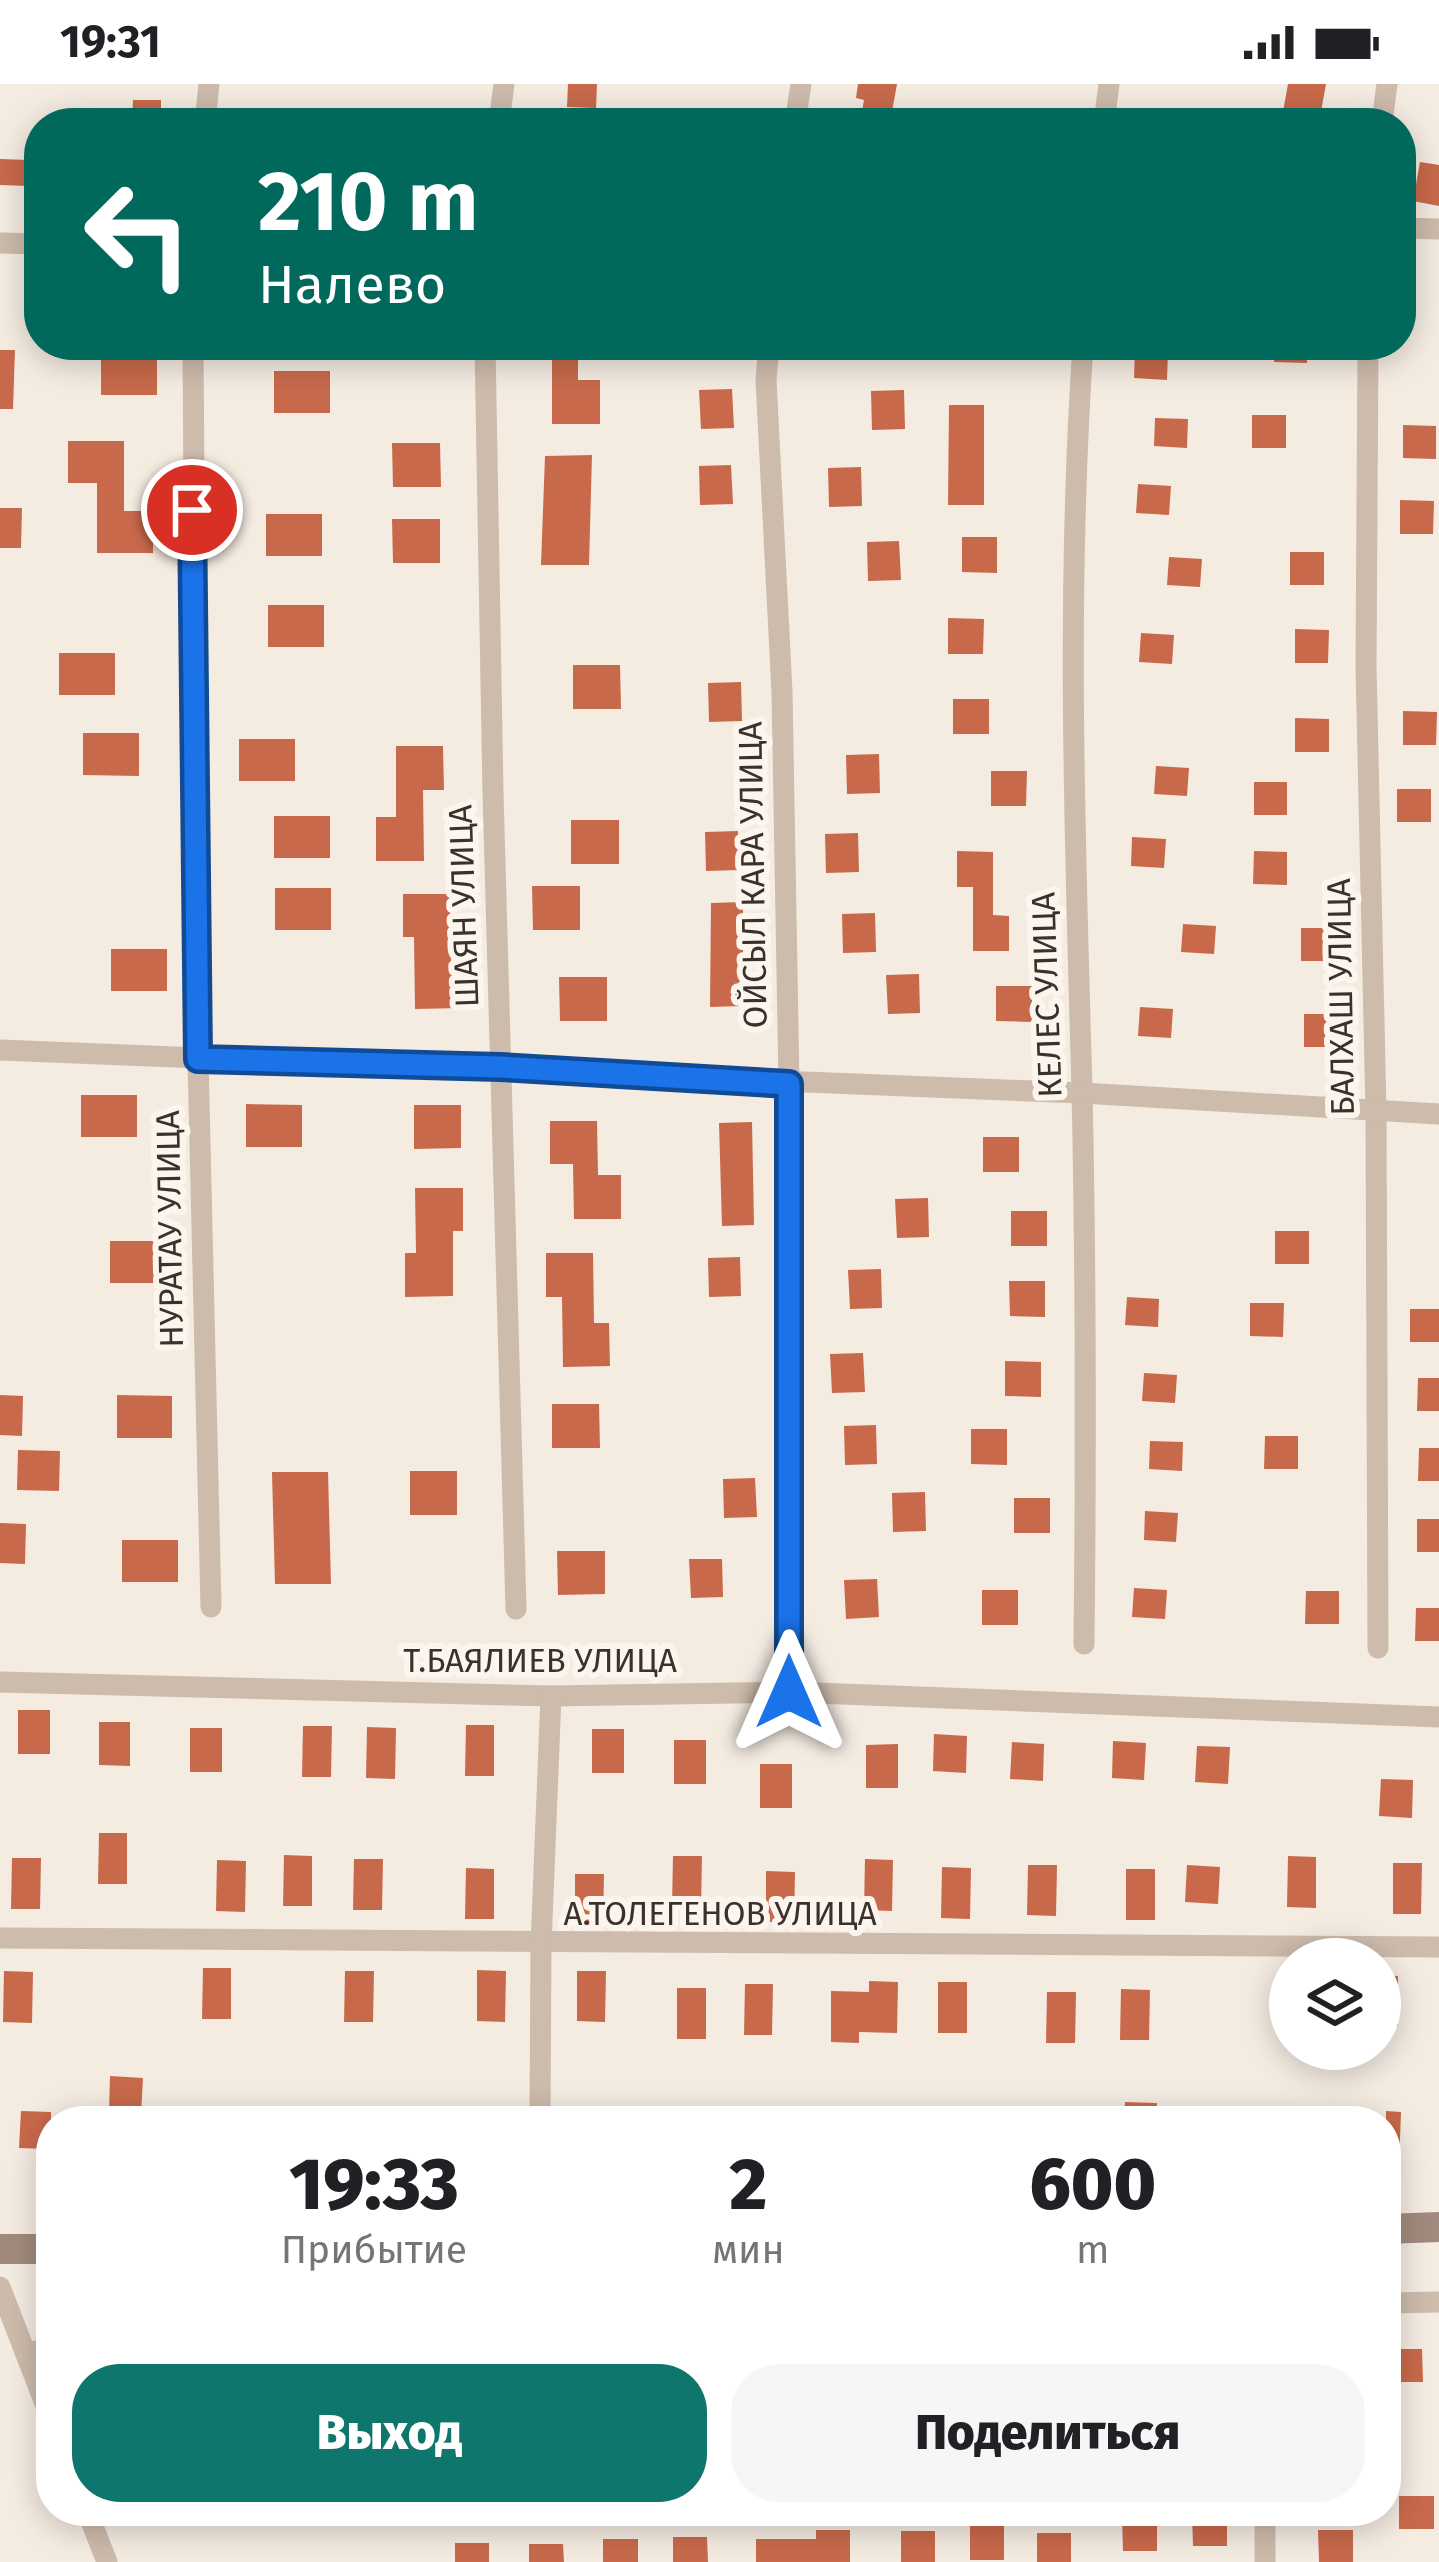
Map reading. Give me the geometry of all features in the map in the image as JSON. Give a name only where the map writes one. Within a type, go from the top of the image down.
[{"type":"main road","points":[[1401,2228],[1439,2227]]},
{"type":"main road","points":[[0,2249],[36,2249]]},
{"type":"street","name":"НУРАТАУ УЛИЦА","points":[[193,360],[198,1059],[211,1607]]},
{"type":"street","name":"ШАЯН УЛИЦА","points":[[485,360],[516,1609]]},
{"type":"street","name":"ОЙСЫЛ КАРА УЛИЦА","points":[[768,360],[782,692],[789,1084],[789,1692]]},
{"type":"street","name":"КЕЛЕС УЛИЦА","points":[[1082,360],[1073,483],[1073,816],[1088,1356],[1084,1644]]},
{"type":"street","name":"БАЛХАШ УЛИЦА","points":[[1368,360],[1366,666],[1376,1112],[1378,1648]]},
{"type":"street","points":[[0,1050],[500,1067],[1439,1114]]},
{"type":"street","name":"Т.БАЯЛИЕВ УЛИЦА","points":[[0,1682],[551,1696],[789,1692],[1439,1718]]},
{"type":"street","points":[[540,2106],[551,1696]]},
{"type":"street","name":"А.ТОЛЕГЕНОВ УЛИЦА","points":[[0,1938],[541,1945],[1439,1947]]},
{"type":"street","points":[[0,2287],[36,2380]]},
{"type":"street","points":[[1401,2303],[1439,2302]]},
{"type":"street","points":[[25,2352],[36,2351]]},
{"type":"street","points":[[93,2526],[106,2562]]},
{"type":"street","points":[[1264,2526],[1265,2562]]},
{"type":"building","points":[[568,84],[597,84],[596,108],[567,107]]},
{"type":"building","points":[[858,84],[897,84],[893,108],[863,108],[864,100],[856,98]]},
{"type":"building","points":[[1288,84],[1326,84],[1322,108],[1284,108]]},
{"type":"building","points":[[133,100],[161,100],[161,108],[133,108]]},
{"type":"building","points":[[0,159],[24,160],[24,186],[0,185]]},
{"type":"building","points":[[1420,162],[1439,165],[1439,206],[1416,202]]},
{"type":"building","points":[[0,350],[15,350],[13,409],[0,409]]},
{"type":"building","points":[[101,360],[157,360],[157,395],[101,395]]},
{"type":"building","points":[[552,360],[578,360],[578,380],[600,380],[600,424],[552,424]]},
{"type":"building","points":[[1135,360],[1168,360],[1167,380],[1134,378]]},
{"type":"building","points":[[274,371],[330,371],[330,413],[274,413]]},
{"type":"building","points":[[732,389],[734,428],[701,429],[699,390]]},
{"type":"building","points":[[904,390],[905,429],[872,430],[871,391]]},
{"type":"building","points":[[949,405],[984,405],[984,505],[948,505]]},
{"type":"building","points":[[1252,415],[1286,415],[1286,448],[1252,448]]},
{"type":"building","points":[[1155,418],[1188,419],[1187,448],[1154,446]]},
{"type":"building","points":[[1403,425],[1436,426],[1436,459],[1403,458]]},
{"type":"building","points":[[68,441],[124,441],[124,511],[153,511],[153,553],[97,553],[97,483],[68,483]]},
{"type":"building","points":[[392,443],[440,443],[441,487],[393,487]]},
{"type":"building","points":[[592,455],[589,565],[541,565],[545,456]]},
{"type":"building","points":[[731,465],[733,504],[700,505],[699,466]]},
{"type":"building","points":[[861,467],[862,506],[829,507],[828,468]]},
{"type":"building","points":[[1138,484],[1171,486],[1169,515],[1136,513]]},
{"type":"building","points":[[1400,500],[1434,501],[1433,534],[1400,534]]},
{"type":"building","points":[[0,508],[22,508],[21,548],[0,548]]},
{"type":"building","points":[[266,514],[322,514],[322,556],[266,556]]},
{"type":"building","points":[[392,519],[440,519],[440,563],[393,563]]},
{"type":"building","points":[[962,537],[997,537],[997,573],[962,572]]},
{"type":"building","points":[[899,541],[901,580],[868,581],[867,542]]},
{"type":"building","points":[[1290,552],[1324,552],[1324,585],[1290,585]]},
{"type":"building","points":[[1169,557],[1202,559],[1200,587],[1167,585]]},
{"type":"building","points":[[268,605],[324,605],[324,647],[268,647]]},
{"type":"building","points":[[948,618],[984,619],[983,654],[948,654]]},
{"type":"building","points":[[1295,629],[1329,630],[1328,663],[1295,663]]},
{"type":"building","points":[[1141,633],[1174,635],[1172,664],[1139,662]]},
{"type":"building","points":[[59,653],[115,653],[115,695],[59,695]]},
{"type":"building","points":[[573,665],[620,665],[621,709],[573,709]]},
{"type":"building","points":[[741,682],[742,721],[709,722],[708,683]]},
{"type":"building","points":[[953,699],[989,699],[989,734],[953,734]]},
{"type":"building","points":[[1403,711],[1437,712],[1436,745],[1403,745]]},
{"type":"building","points":[[1295,718],[1329,719],[1329,752],[1295,752]]},
{"type":"building","points":[[83,733],[139,733],[139,776],[83,775]]},
{"type":"building","points":[[239,739],[295,739],[295,781],[239,781]]},
{"type":"building","points":[[396,746],[443,746],[444,790],[423,790],[424,861],[376,861],[376,817],[396,817]]},
{"type":"building","points":[[879,754],[880,793],[847,794],[846,755]]},
{"type":"building","points":[[1156,766],[1189,768],[1187,796],[1154,794]]},
{"type":"building","points":[[991,771],[1027,771],[1026,806],[991,806]]},
{"type":"building","points":[[1254,782],[1287,782],[1287,815],[1254,815]]},
{"type":"building","points":[[1397,789],[1431,789],[1431,822],[1397,822]]},
{"type":"building","points":[[274,816],[330,816],[330,858],[274,858]]},
{"type":"building","points":[[571,820],[619,820],[619,864],[571,864]]},
{"type":"building","points":[[738,831],[739,870],[706,871],[705,832]]},
{"type":"building","points":[[858,833],[859,872],[826,873],[825,834]]},
{"type":"building","points":[[1132,837],[1166,839],[1164,868],[1131,866]]},
{"type":"building","points":[[957,851],[993,852],[993,915],[1009,916],[1009,951],[973,951],[973,887],[957,887]]},
{"type":"building","points":[[1254,851],[1287,852],[1287,885],[1253,884]]},
{"type":"building","points":[[532,886],[580,886],[580,930],[533,930]]},
{"type":"building","points":[[275,888],[331,888],[331,930],[275,930]]},
{"type":"building","points":[[403,894],[450,894],[451,965],[462,965],[462,1008],[415,1009],[414,937],[403,937]]},
{"type":"building","points":[[743,902],[743,1006],[710,1007],[711,903]]},
{"type":"building","points":[[875,913],[876,952],[843,953],[842,914]]},
{"type":"building","points":[[1183,924],[1216,926],[1214,954],[1181,952]]},
{"type":"building","points":[[1301,928],[1334,928],[1334,961],[1301,961]]},
{"type":"building","points":[[111,949],[167,949],[167,991],[111,991]]},
{"type":"building","points":[[919,974],[920,1013],[888,1014],[886,975]]},
{"type":"building","points":[[559,977],[607,977],[607,1021],[560,1021]]},
{"type":"building","points":[[996,986],[1032,986],[1032,1022],[996,1021]]},
{"type":"building","points":[[1140,1007],[1173,1009],[1171,1038],[1138,1036]]},
{"type":"building","points":[[1304,1014],[1337,1014],[1337,1047],[1304,1047]]},
{"type":"building","points":[[81,1095],[137,1095],[137,1137],[81,1137]]},
{"type":"building","points":[[246,1104],[302,1105],[302,1147],[246,1147]]},
{"type":"building","points":[[414,1105],[461,1105],[461,1148],[414,1149]]},
{"type":"building","points":[[550,1121],[597,1121],[598,1175],[621,1175],[621,1219],[574,1219],[573,1164],[550,1164]]},
{"type":"building","points":[[752,1122],[754,1225],[722,1226],[719,1123]]},
{"type":"building","points":[[983,1137],[1019,1137],[1019,1172],[983,1172]]},
{"type":"building","points":[[415,1188],[463,1188],[463,1231],[453,1231],[453,1296],[405,1297],[405,1253],[416,1253]]},
{"type":"building","points":[[928,1198],[929,1237],[897,1238],[895,1199]]},
{"type":"building","points":[[1011,1211],[1047,1211],[1047,1246],[1011,1246]]},
{"type":"building","points":[[1275,1231],[1309,1231],[1309,1264],[1275,1264]]},
{"type":"building","points":[[110,1241],[166,1241],[166,1283],[110,1283]]},
{"type":"building","points":[[546,1253],[593,1253],[594,1323],[609,1323],[610,1366],[563,1367],[562,1297],[546,1297]]},
{"type":"building","points":[[740,1257],[741,1296],[709,1297],[708,1258]]},
{"type":"building","points":[[881,1269],[882,1308],[850,1309],[848,1270]]},
{"type":"building","points":[[1009,1281],[1045,1281],[1045,1317],[1010,1316]]},
{"type":"building","points":[[1127,1297],[1159,1299],[1158,1327],[1125,1325]]},
{"type":"building","points":[[1250,1303],[1284,1303],[1283,1337],[1250,1336]]},
{"type":"building","points":[[1410,1309],[1439,1309],[1439,1342],[1410,1342]]},
{"type":"building","points":[[863,1353],[865,1392],[832,1393],[830,1354]]},
{"type":"building","points":[[1005,1361],[1041,1362],[1041,1397],[1005,1396]]},
{"type":"building","points":[[1144,1373],[1177,1375],[1175,1403],[1142,1401]]},
{"type":"building","points":[[1418,1378],[1439,1378],[1439,1411],[1417,1411]]},
{"type":"building","points":[[0,1395],[23,1396],[22,1436],[0,1435]]},
{"type":"building","points":[[117,1395],[172,1396],[172,1438],[117,1438]]},
{"type":"building","points":[[552,1404],[599,1404],[600,1448],[552,1448]]},
{"type":"building","points":[[876,1425],[877,1464],[845,1465],[844,1426]]},
{"type":"building","points":[[971,1429],[1007,1429],[1007,1465],[971,1464]]},
{"type":"building","points":[[1265,1436],[1298,1436],[1298,1469],[1264,1469]]},
{"type":"building","points":[[1150,1441],[1183,1442],[1182,1471],[1149,1469]]},
{"type":"building","points":[[1419,1448],[1439,1448],[1439,1481],[1418,1481]]},
{"type":"building","points":[[18,1450],[60,1451],[59,1491],[17,1490]]},
{"type":"building","points":[[410,1471],[457,1471],[457,1515],[410,1515]]},
{"type":"building","points":[[272,1472],[328,1472],[331,1584],[275,1584]]},
{"type":"building","points":[[755,1478],[757,1517],[724,1518],[723,1479]]},
{"type":"building","points":[[925,1492],[926,1531],[893,1532],[892,1493]]},
{"type":"building","points":[[1014,1498],[1050,1498],[1050,1533],[1014,1533]]},
{"type":"building","points":[[1145,1511],[1178,1513],[1176,1542],[1144,1540]]},
{"type":"building","points":[[1417,1519],[1439,1519],[1439,1552],[1417,1552]]},
{"type":"building","points":[[0,1523],[26,1524],[25,1564],[0,1563]]},
{"type":"building","points":[[122,1540],[178,1540],[178,1582],[122,1582]]},
{"type":"building","points":[[557,1551],[605,1551],[605,1594],[558,1595]]},
{"type":"building","points":[[689,1559],[722,1559],[723,1597],[691,1598]]},
{"type":"building","points":[[877,1579],[879,1617],[846,1619],[844,1580]]},
{"type":"building","points":[[1134,1588],[1167,1590],[1165,1619],[1132,1617]]},
{"type":"building","points":[[982,1590],[1018,1590],[1018,1625],[982,1625]]},
{"type":"building","points":[[1306,1591],[1339,1591],[1339,1624],[1305,1624]]},
{"type":"building","points":[[1416,1608],[1439,1608],[1439,1641],[1415,1641]]},
{"type":"building","points":[[18,1710],[50,1710],[50,1754],[18,1754]]},
{"type":"building","points":[[99,1722],[130,1722],[130,1766],[99,1765]]},
{"type":"building","points":[[466,1725],[494,1725],[494,1776],[465,1776]]},
{"type":"building","points":[[303,1726],[332,1726],[331,1777],[302,1777]]},
{"type":"building","points":[[367,1727],[396,1728],[395,1779],[366,1778]]},
{"type":"building","points":[[190,1728],[222,1728],[222,1772],[190,1772]]},
{"type":"building","points":[[592,1729],[624,1729],[624,1773],[592,1773]]},
{"type":"building","points":[[934,1734],[967,1736],[966,1773],[933,1771]]},
{"type":"building","points":[[674,1740],[706,1740],[706,1784],[674,1784]]},
{"type":"building","points":[[1113,1741],[1146,1743],[1144,1780],[1112,1778]]},
{"type":"building","points":[[1012,1742],[1044,1744],[1043,1781],[1010,1779]]},
{"type":"building","points":[[898,1744],[898,1788],[866,1788],[866,1745]]},
{"type":"building","points":[[1197,1746],[1230,1747],[1228,1784],[1195,1782]]},
{"type":"building","points":[[760,1764],[792,1764],[792,1808],[760,1808]]},
{"type":"building","points":[[1381,1779],[1413,1780],[1412,1818],[1379,1816]]},
{"type":"building","points":[[99,1833],[127,1833],[127,1884],[98,1884]]},
{"type":"building","points":[[284,1855],[312,1856],[312,1906],[283,1906]]},
{"type":"building","points":[[673,1856],[702,1856],[701,1907],[672,1907]]},
{"type":"building","points":[[1288,1856],[1316,1857],[1316,1908],[1287,1907]]},
{"type":"building","points":[[12,1858],[41,1858],[40,1909],[11,1909]]},
{"type":"building","points":[[354,1859],[383,1859],[382,1910],[353,1910]]},
{"type":"building","points":[[865,1859],[893,1860],[892,1911],[864,1910]]},
{"type":"building","points":[[217,1860],[246,1861],[245,1912],[216,1911]]},
{"type":"building","points":[[1393,1863],[1422,1863],[1421,1914],[1393,1914]]},
{"type":"building","points":[[1028,1865],[1057,1865],[1056,1916],[1027,1915]]},
{"type":"building","points":[[1187,1865],[1220,1867],[1218,1904],[1185,1902]]},
{"type":"building","points":[[942,1867],[971,1868],[970,1919],[941,1918]]},
{"type":"building","points":[[466,1868],[494,1869],[494,1919],[465,1919]]},
{"type":"building","points":[[1126,1869],[1155,1869],[1155,1920],[1126,1920]]},
{"type":"building","points":[[766,1871],[795,1872],[794,1922],[766,1922]]},
{"type":"building","points":[[575,1874],[604,1874],[603,1925],[575,1925]]},
{"type":"building","points":[[203,1968],[231,1968],[231,2019],[202,2019]]},
{"type":"building","points":[[477,1970],[506,1971],[505,2022],[477,2021]]},
{"type":"building","points":[[4,1971],[33,1972],[32,2023],[3,2022]]},
{"type":"building","points":[[345,1971],[374,1971],[373,2022],[344,2022]]},
{"type":"building","points":[[577,1971],[606,1971],[605,2022],[577,2021]]},
{"type":"building","points":[[869,1981],[898,1982],[897,2033],[859,2032],[859,2043],[831,2042],[831,1991],[869,1992]]},
{"type":"building","points":[[938,1982],[967,1982],[967,2033],[938,2033]]},
{"type":"building","points":[[745,1984],[773,1984],[772,2035],[744,2035]]},
{"type":"building","points":[[677,1988],[706,1988],[706,2039],[677,2039]]},
{"type":"building","points":[[1121,1989],[1150,1990],[1149,2040],[1120,2040]]},
{"type":"building","points":[[1047,1992],[1076,1992],[1075,2043],[1046,2043]]},
{"type":"building","points":[[110,2076],[143,2078],[141,2106],[109,2106]]},
{"type":"building","points":[[1125,2102],[1157,2103],[1157,2106],[1125,2106]]},
{"type":"building","points":[[21,2111],[36,2112],[36,2149],[19,2148]]},
{"type":"building","points":[[1401,2349],[1422,2349],[1423,2382],[1401,2382]]},
{"type":"building","points":[[1401,2496],[1434,2496],[1434,2529],[1399,2529]]},
{"type":"building","points":[[970,2526],[1004,2526],[1004,2560],[970,2560]]},
{"type":"building","points":[[1122,2526],[1157,2526],[1157,2551],[1123,2551]]},
{"type":"building","points":[[1192,2526],[1227,2526],[1227,2546],[1193,2546]]},
{"type":"building","points":[[816,2530],[850,2530],[850,2562],[756,2562],[756,2539],[816,2539]]},
{"type":"building","points":[[1318,2530],[1353,2530],[1353,2562],[1319,2562]]},
{"type":"building","points":[[901,2531],[935,2531],[935,2562],[901,2562]]},
{"type":"building","points":[[1037,2533],[1071,2533],[1071,2562],[1037,2562]]},
{"type":"building","points":[[673,2537],[707,2537],[708,2562],[673,2562]]},
{"type":"building","points":[[603,2539],[638,2539],[638,2562],[603,2562]]},
{"type":"building","points":[[455,2543],[489,2543],[489,2562],[455,2562]]},
{"type":"building","points":[[529,2544],[563,2544],[564,2562],[529,2562]]},
{"type":"route","points":[[192,510],[198,1059],[500,1067],[789,1084],[789,1692]]}]
